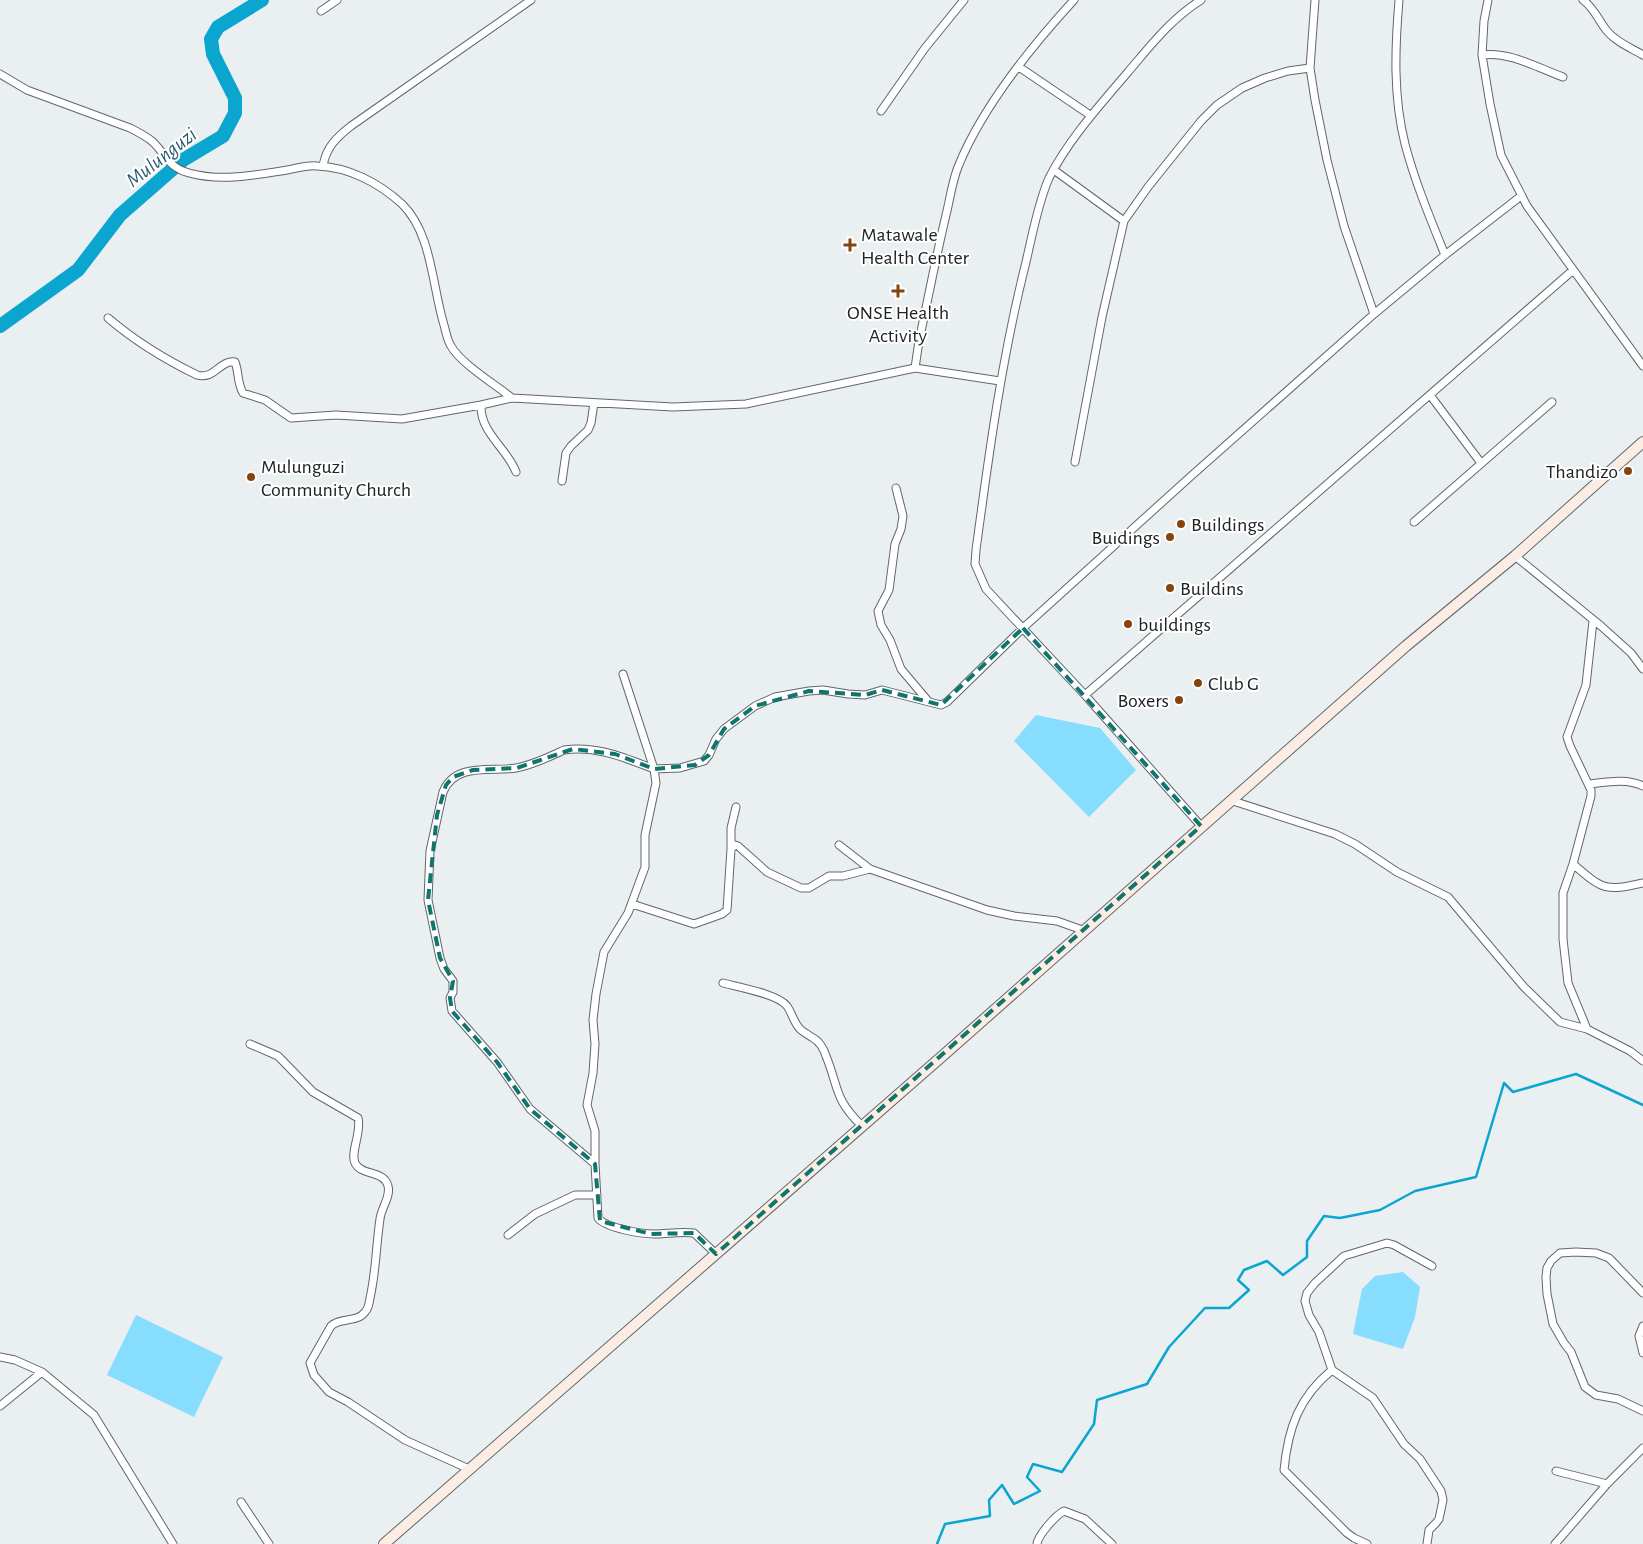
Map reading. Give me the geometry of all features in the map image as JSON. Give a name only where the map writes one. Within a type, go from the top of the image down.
[{"type":"main road","points":[[384,1544],[397,1539],[469,1470],[1085,931],[1230,800],[1419,635],[1515,556],[1643,442]]},
{"type":"street","points":[[321,11],[337,0]]},
{"type":"street","points":[[323,166],[324,158],[334,140],[531,0]]},
{"type":"street","points":[[881,111],[924,48],[964,0]]},
{"type":"street","points":[[915,368],[940,242],[957,170],[978,123],[1019,67],[1074,0]]},
{"type":"street","points":[[1201,0],[1176,18],[1154,40],[1090,116],[1054,170],[1044,192],[1017,296],[1000,381],[993,420],[975,564],[986,589],[1085,695],[1201,826]]},
{"type":"street","points":[[1315,0],[1310,68],[1327,160],[1344,226],[1374,314]]},
{"type":"street","points":[[1399,0],[1395,65],[1398,104],[1405,143],[1418,187],[1445,255]]},
{"type":"street","points":[[1488,0],[1484,21],[1482,55],[1486,85],[1501,155],[1521,196],[1572,270],[1643,366]]},
{"type":"street","points":[[1583,0],[1595,11],[1606,30],[1613,37],[1643,55]]},
{"type":"street","points":[[1482,55],[1498,54],[1563,77]]},
{"type":"street","points":[[1019,67],[1090,116]]},
{"type":"street","points":[[1075,462],[1102,317],[1124,221],[1148,187],[1201,121],[1217,105],[1242,88],[1265,78],[1288,71],[1310,68]]},
{"type":"street","points":[[0,74],[27,90],[104,118],[146,136],[174,168],[190,173],[215,178],[251,176],[323,166],[337,168],[366,178],[404,206],[418,227],[428,250],[437,302],[450,345],[465,361],[512,398]]},
{"type":"street","points":[[1054,170],[1124,221]]},
{"type":"street","points":[[595,1164],[538,1118],[490,1052],[467,1030],[452,1011],[450,998],[453,992],[453,981],[444,969],[440,958],[428,900],[430,851],[446,785],[458,774],[473,770],[517,768],[564,750],[573,749],[615,754],[654,769],[680,768],[704,761],[724,729],[755,706],[775,698],[823,690],[865,694],[882,690],[930,703],[941,705],[947,702],[1023,628],[1190,476],[1374,314],[1445,255],[1521,196]]},
{"type":"street","points":[[1085,695],[1430,396],[1572,270]]},
{"type":"street","points":[[108,318],[156,354],[204,377],[224,364],[231,361],[235,362],[238,369],[239,386],[243,393],[265,400],[291,418],[351,415],[402,419],[481,406],[512,398],[673,407],[746,404],[915,368],[1000,381]]},
{"type":"street","points":[[1430,396],[1481,463]]},
{"type":"street","points":[[1414,522],[1552,402]]},
{"type":"street","points":[[562,481],[566,453],[588,430],[594,403]]},
{"type":"street","points":[[481,406],[484,424],[511,460],[516,472]]},
{"type":"street","points":[[896,488],[903,516],[901,529],[895,544],[889,590],[878,611],[881,625],[890,640],[901,669],[930,703]]},
{"type":"street","points":[[1515,556],[1631,653],[1643,668]]},
{"type":"street","points":[[1587,1029],[1568,983],[1563,939],[1563,893],[1573,864],[1591,796],[1590,784],[1567,737],[1586,685],[1594,621]]},
{"type":"street","points":[[623,674],[654,769],[656,783],[646,835],[645,867],[632,904],[604,952],[596,994],[593,1020],[595,1044],[593,1073],[587,1105],[595,1131],[598,1218],[603,1223],[624,1230],[651,1234],[694,1233],[716,1254]]},
{"type":"street","points":[[1590,784],[1624,780],[1643,786]]},
{"type":"street","points":[[1230,800],[1335,834],[1355,844],[1397,872],[1448,898],[1524,987],[1560,1022],[1587,1029],[1630,1051],[1643,1061]]},
{"type":"street","points":[[632,904],[694,924],[722,914],[727,910],[731,828],[736,807]]},
{"type":"street","points":[[839,845],[870,869],[987,910],[1014,916],[1057,921],[1085,931]]},
{"type":"street","points":[[731,849],[733,846],[738,846],[767,872],[801,888],[809,888],[829,876],[843,876],[870,869]]},
{"type":"street","points":[[1573,864],[1601,886],[1608,888],[1622,888],[1643,883]]},
{"type":"street","points":[[723,983],[776,999],[787,1006],[800,1029],[814,1038],[826,1054],[842,1104],[862,1126]]},
{"type":"street","points":[[250,1044],[278,1056],[313,1092],[358,1118],[360,1124],[354,1156],[355,1164],[360,1168],[381,1176],[388,1186],[380,1220],[376,1264],[368,1308],[362,1316],[336,1322],[331,1326],[310,1363],[314,1375],[329,1392],[348,1402],[405,1440],[469,1470]]},
{"type":"street","points":[[508,1235],[535,1214],[568,1198],[581,1194],[597,1195]]},
{"type":"street","points":[[1427,1544],[1429,1530],[1439,1519],[1443,1500],[1441,1491],[1420,1458],[1404,1444],[1372,1398],[1332,1370],[1319,1332],[1309,1315],[1305,1301],[1307,1293],[1325,1273],[1348,1254],[1387,1243],[1394,1244],[1432,1266]]},
{"type":"street","points":[[1643,1293],[1603,1254],[1560,1253],[1550,1261],[1547,1268],[1547,1294],[1553,1324],[1571,1352],[1585,1388],[1596,1395],[1618,1399],[1643,1411]]},
{"type":"street","points":[[1643,1326],[1639,1336],[1643,1353]]},
{"type":"street","points":[[0,1357],[15,1360],[42,1372],[99,1421],[172,1544]]},
{"type":"street","points":[[1332,1370],[1318,1381],[1307,1394],[1285,1450],[1284,1470],[1347,1532],[1354,1538],[1367,1544]]},
{"type":"street","points":[[0,1406],[42,1372]]},
{"type":"street","points":[[1555,1544],[1607,1484],[1643,1448]]},
{"type":"street","points":[[1556,1471],[1607,1484]]},
{"type":"street","points":[[241,1502],[269,1544]]},
{"type":"street","points":[[1037,1544],[1038,1538],[1058,1514],[1064,1511],[1085,1519],[1112,1544]]},
{"type":"highlighted area","points":[[1023,628],[1201,826],[716,1254],[694,1233],[651,1234],[600,1221],[595,1164],[530,1109],[497,1062],[452,1011],[450,998],[453,981],[440,958],[428,900],[437,815],[446,785],[453,777],[473,770],[517,768],[573,749],[615,754],[654,769],[695,765],[709,755],[724,729],[755,706],[809,691],[865,695],[882,690],[941,705]]},
{"type":"shaded area","points":[[1036,715],[1100,728],[1136,770],[1089,817],[1014,741]]},
{"type":"shaded area","points":[[1403,1272],[1420,1287],[1415,1317],[1403,1349],[1353,1334],[1362,1289],[1375,1276]]},
{"type":"shaded area","points":[[136,1315],[223,1357],[194,1417],[107,1375]]},
{"type":"waterway","name":"Mulunguzi","points":[[0,326],[78,270],[120,215],[183,160],[223,136],[235,113],[235,98],[213,54],[211,39],[218,27],[262,0]]},
{"type":"waterway","points":[[937,1544],[945,1524],[990,1516],[989,1500],[1002,1485],[1014,1504],[1040,1491],[1027,1477],[1033,1464],[1062,1472],[1094,1424],[1097,1400],[1147,1384],[1169,1347],[1205,1308],[1229,1308],[1249,1290],[1238,1280],[1244,1270],[1267,1261],[1283,1275],[1307,1257],[1307,1241],[1324,1216],[1340,1218],[1380,1210],[1415,1191],[1476,1177],[1504,1083],[1513,1092],[1576,1074],[1643,1105]]},
{"type":"place","name":"Matawale Health Center","points":[[850,245]]},
{"type":"place","name":"ONSE Health Activity","points":[[898,291]]},
{"type":"place","name":"Thandizo","points":[[1628,471]]},
{"type":"place","name":"Mulunguzi Community Church","points":[[251,477]]},
{"type":"place","name":"Buildings","points":[[1181,524]]},
{"type":"place","name":"Buidings","points":[[1170,537]]},
{"type":"place","name":"Buildins","points":[[1170,588]]},
{"type":"place","name":"buildings","points":[[1128,624]]},
{"type":"place","name":"Club G","points":[[1198,683]]},
{"type":"place","name":"Boxers","points":[[1179,700]]}]
